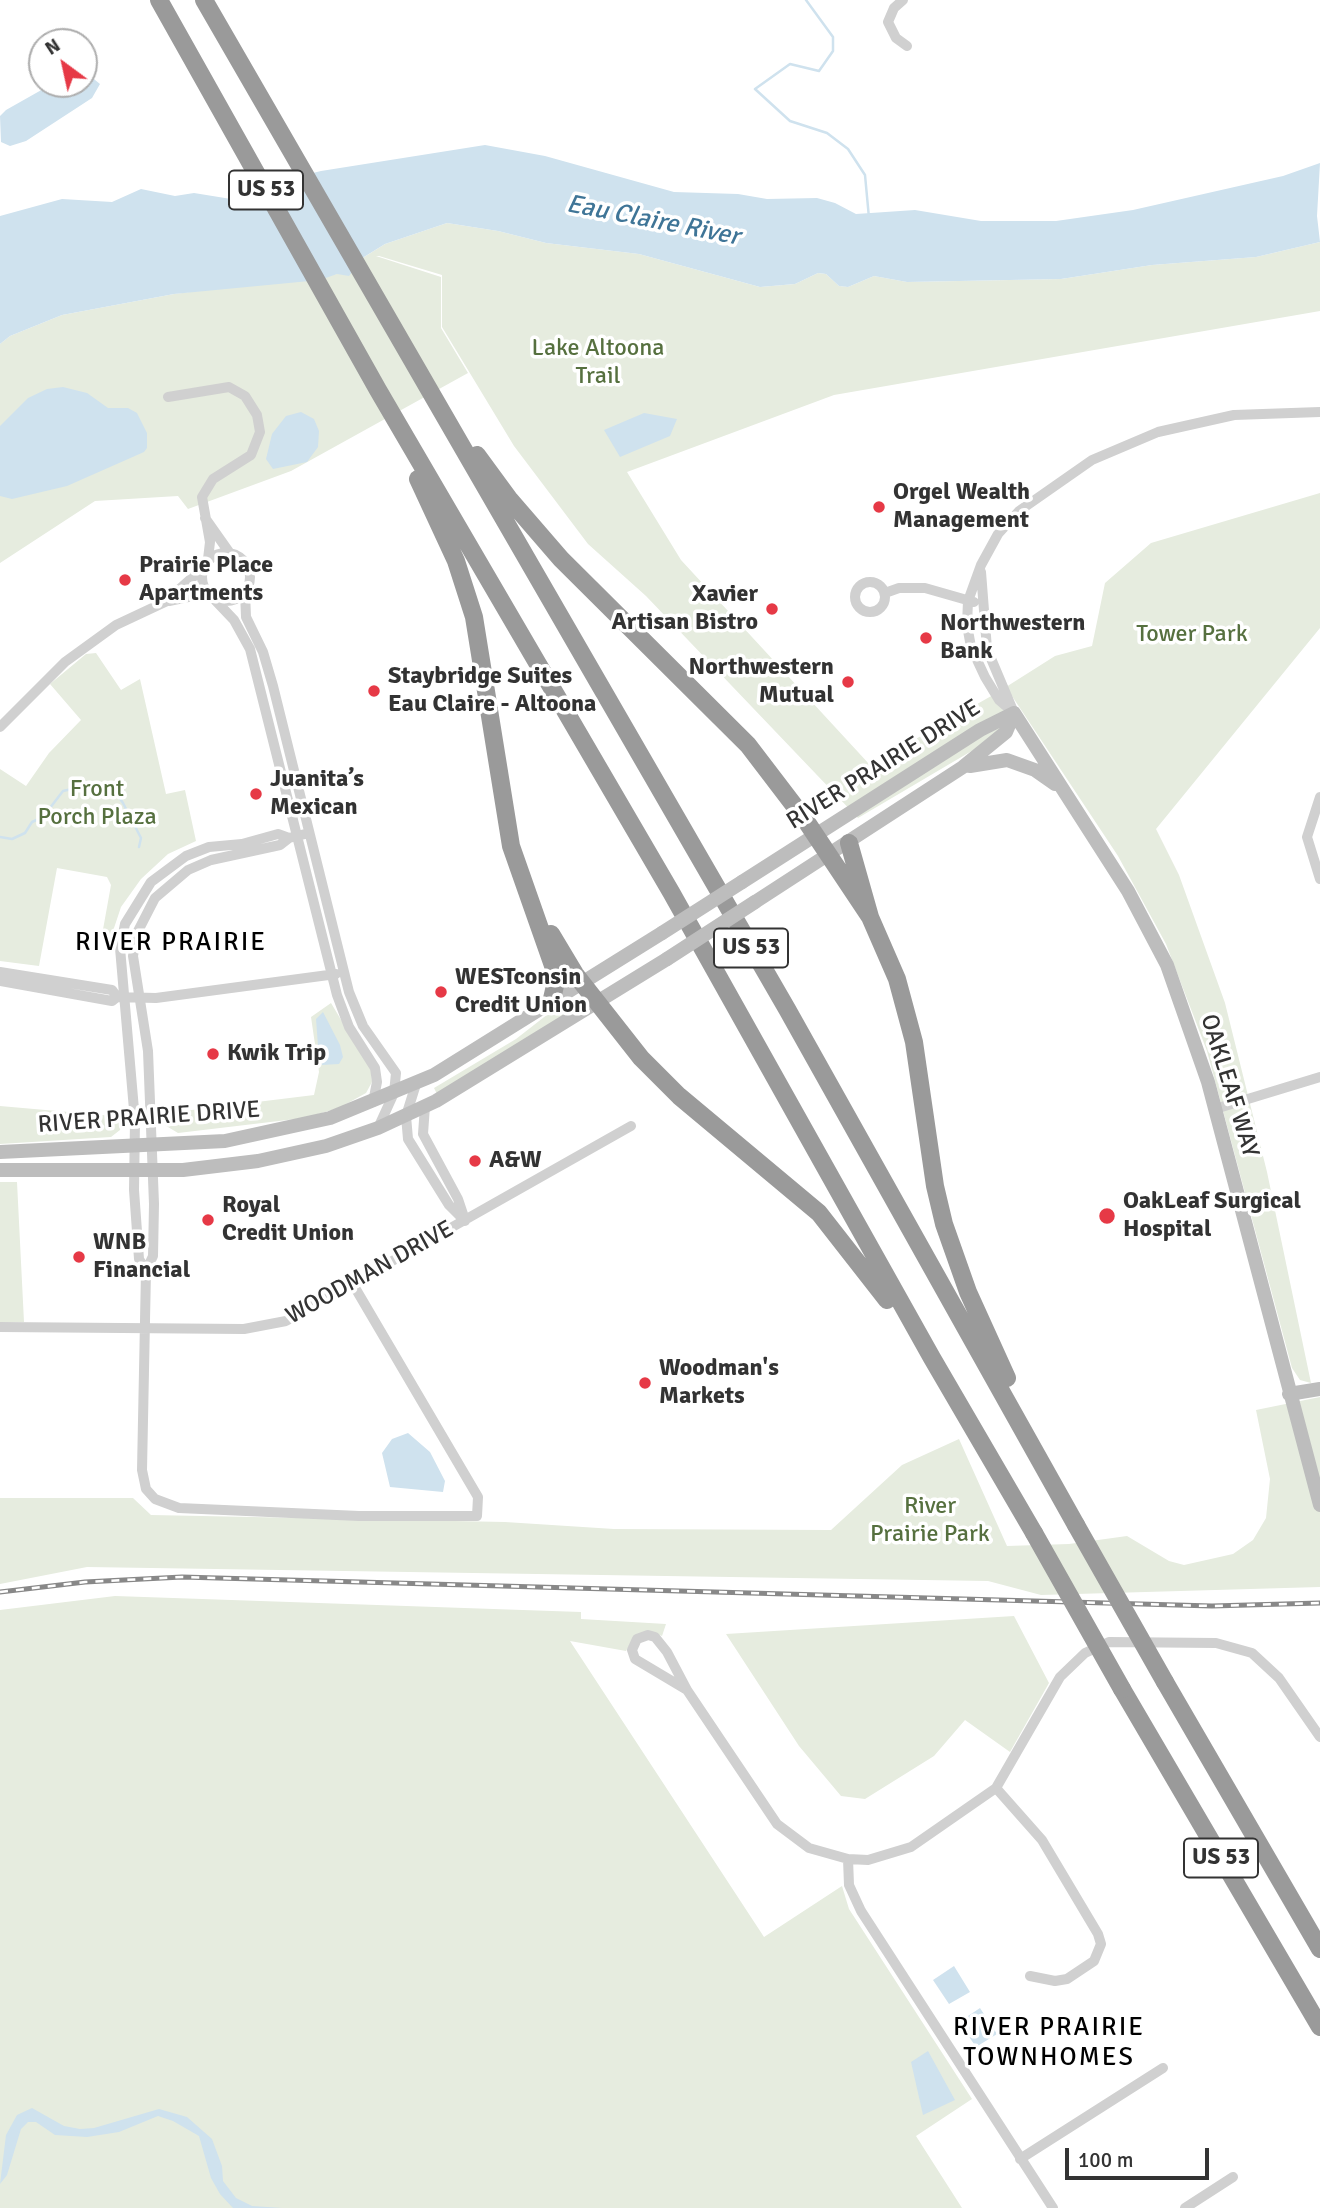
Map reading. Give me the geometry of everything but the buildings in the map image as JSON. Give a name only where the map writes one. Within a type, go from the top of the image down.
[{"type":"highway","name":"US 53","points":[[159,0],[375,385],[671,892],[932,1358],[1320,2027]]},
{"type":"highway","name":"US 53","points":[[204,0],[788,1009],[1076,1525],[1320,1949]]},
{"type":"highway","points":[[419,375],[534,529],[606,606],[748,745],[815,835],[870,917]]},
{"type":"highway","points":[[375,385],[444,532],[470,601],[483,663],[511,846],[557,978],[551,1003]]},
{"type":"highway","points":[[849,843],[870,917],[893,967],[914,1041],[935,1186],[944,1224],[968,1292],[1016,1396],[1035,1450]]},
{"type":"highway","points":[[537,917],[582,984],[665,1083],[820,1213],[932,1358]]},
{"type":"main road","name":"RIVER PRAIRIE DRIVE","points":[[0,1152],[225,1141],[279,1131],[373,1102],[416,1084],[582,984],[980,730],[1014,713]]},
{"type":"main road","name":"RIVER PRAIRIE DRIVE","points":[[0,1170],[154,1170],[219,1166],[281,1157],[378,1128],[406,1116],[483,1075],[849,843],[963,767],[1006,732],[1014,713]]},
{"type":"main road","name":"OAKLEAF WAY","points":[[1014,713],[1128,891],[1167,965],[1215,1109],[1320,1505]]},
{"type":"main road","points":[[963,767],[1007,760],[1035,770],[1061,789]]},
{"type":"main road","points":[[1289,1394],[1320,1389]]},
{"type":"street","points":[[903,0],[894,8],[888,22],[897,38],[907,46]]},
{"type":"street","points":[[0,727],[36,687],[89,643],[116,625],[165,602],[202,569],[208,559],[210,542],[201,497],[209,484],[245,460],[254,449],[260,432],[257,415],[245,396],[229,387],[168,397]]},
{"type":"street","points":[[1014,713],[999,700],[971,647],[967,625],[968,601],[981,565],[998,534],[1019,511],[1072,471],[1112,450],[1158,432],[1210,419],[1257,413],[1320,412]]},
{"type":"street","points":[[203,516],[229,552],[247,564],[250,578],[245,592],[246,617],[267,665],[343,973],[363,1026],[396,1073],[394,1093],[378,1128]]},
{"type":"street","points":[[208,559],[229,552]]},
{"type":"street","points":[[981,565],[987,649],[1014,713]]},
{"type":"street","points":[[202,569],[201,577],[211,596],[234,620],[250,649],[294,837],[332,974],[349,1027],[375,1068],[377,1082],[373,1102]]},
{"type":"street","points":[[885,593],[899,588],[925,588],[982,603]]},
{"type":"street","points":[[165,602],[211,596],[231,601],[245,592]]},
{"type":"street","points":[[1320,797],[1307,836],[1320,879]]},
{"type":"street","points":[[309,833],[280,845],[201,864],[180,875],[155,898],[141,922],[134,944],[134,965],[141,998],[154,1170],[153,1256],[146,1271],[142,1471],[146,1489],[155,1499],[178,1508],[359,1516],[477,1516],[478,1497],[354,1286]]},
{"type":"street","points":[[146,1271],[139,1259],[134,1146],[121,997],[121,937],[133,907],[151,882],[198,851],[278,834],[294,837]]},
{"type":"street","points":[[0,972],[112,990],[121,997]]},
{"type":"street","points":[[0,981],[112,1001],[121,997],[141,998],[343,973]]},
{"type":"street","points":[[1215,1109],[1320,1077]]},
{"type":"street","points":[[416,1084],[406,1116],[408,1139],[449,1205],[465,1221]]},
{"type":"street","points":[[425,1106],[423,1134],[458,1199],[465,1221]]},
{"type":"street","name":"WOODMAN DRIVE","points":[[0,1327],[267,1326],[304,1314],[631,1126]]},
{"type":"street","points":[[687,1690],[635,1660],[632,1650],[636,1639],[648,1635],[659,1641],[687,1690],[777,1824],[809,1848],[848,1859],[868,1860],[911,1847],[996,1788],[1060,1677],[1084,1653],[1118,1641],[1216,1643],[1252,1653],[1279,1678],[1320,1737]]},
{"type":"street","points":[[996,1788],[1048,1848],[1098,1934],[1101,1944],[1094,1961],[1067,1979],[1055,1981],[1030,1976]]},
{"type":"street","points":[[848,1859],[849,1885],[861,1911],[1053,2208]]},
{"type":"street","points":[[1020,2159],[1163,2068]]},
{"type":"street","points":[[1185,2208],[1233,2177]]},
{"type":"green space","name":"Lake Altoona Trail","points":[[447,223],[498,231],[546,243],[639,254],[760,287],[795,284],[818,273],[826,274],[839,286],[848,287],[874,276],[907,282],[1061,279],[1152,265],[1256,257],[1320,242],[1320,311],[834,395],[627,472],[681,560],[870,765],[993,695],[1014,726],[858,818],[646,596],[588,544],[514,446],[442,327],[442,275],[379,256],[376,256],[441,277],[441,328],[468,373],[291,471],[188,509],[178,496],[95,501],[0,563],[0,344],[10,336],[62,315],[174,294],[337,274],[385,244]]},
{"type":"green space","name":"Tower Park","points":[[1320,493],[1320,628],[1156,829],[1179,875],[1225,1003],[1267,1172],[1311,1383],[1300,1380],[1292,1368],[1207,1051],[1166,944],[1118,856],[1006,687],[1055,656],[1092,646],[1105,583],[1151,543]]},
{"type":"green space","name":"Front Porch Plaza","points":[[96,653],[121,690],[140,679],[166,794],[185,790],[196,841],[168,854],[141,879],[121,907],[111,937],[102,935],[111,885],[107,877],[57,868],[39,966],[0,961],[0,769],[26,786],[49,753],[81,720],[50,684],[86,654]]},
{"type":"green space","points":[[583,998],[586,1003],[437,1094],[434,1088],[516,1039],[557,1007]]},
{"type":"green space","points":[[331,1003],[371,1070],[372,1082],[366,1093],[339,1108],[304,1118],[178,1133],[163,1124],[159,1114],[314,1095],[319,1072],[311,1017]]},
{"type":"green space","points":[[0,1106],[125,1119],[120,1130],[111,1137],[0,1144]]},
{"type":"green space","points":[[0,1182],[17,1182],[24,1322],[0,1322]]},
{"type":"green space","name":"River Prairie Park","points":[[1320,1397],[1320,1587],[1041,1595],[988,1581],[87,1567],[0,1584],[0,1498],[133,1498],[151,1515],[505,1522],[614,1529],[831,1530],[902,1465],[959,1439],[1007,1546],[1069,1544],[1127,1536],[1169,1561],[1184,1565],[1233,1554],[1253,1540],[1266,1518],[1270,1479],[1256,1410]]},
{"type":"green space","points":[[115,1596],[581,1612],[581,1619],[666,1624],[662,1636],[650,1631],[635,1635],[626,1651],[570,1641],[764,1937],[842,1886],[849,1909],[972,2099],[916,2136],[962,2208],[0,2208],[0,1610]]},
{"type":"green space","points":[[1014,1616],[1049,1683],[1010,1752],[965,1720],[934,1756],[865,1799],[841,1796],[799,1746],[726,1634]]},
{"type":"water","points":[[28,98],[92,98],[26,141],[10,146],[1,142],[0,116]]},
{"type":"water","name":"Eau Claire River","points":[[485,145],[545,156],[674,192],[738,194],[767,199],[817,198],[835,203],[856,214],[915,210],[981,221],[1056,221],[1133,210],[1283,176],[1320,163],[1317,216],[1320,242],[1256,257],[1152,265],[1061,279],[907,282],[874,276],[848,287],[839,286],[826,274],[818,273],[795,284],[760,287],[639,254],[546,243],[498,231],[447,223],[385,244],[364,257],[349,276],[337,274],[320,280],[174,294],[62,315],[10,336],[0,344],[0,216],[62,199],[112,202],[141,189],[175,196],[194,193],[231,199],[240,191],[321,171]]},
{"type":"water","points":[[63,387],[87,393],[108,408],[128,408],[137,413],[147,433],[147,448],[144,452],[67,486],[12,499],[0,496],[0,426],[28,398],[47,389]]},
{"type":"water","points":[[301,412],[314,419],[319,431],[318,447],[307,462],[273,469],[266,459],[272,434],[286,416]]},
{"type":"water","points":[[644,413],[677,419],[670,436],[620,457],[604,430]]},
{"type":"water","points":[[323,1012],[340,1045],[343,1057],[339,1064],[322,1065],[319,1059],[316,1019]]},
{"type":"water","points":[[408,1433],[430,1452],[445,1481],[443,1492],[390,1487],[382,1453],[392,1439]]},
{"type":"water","points":[[954,1966],[970,1992],[949,2004],[933,1980]]},
{"type":"water","points":[[980,2008],[997,2034],[976,2047],[959,2022]]},
{"type":"water","points":[[928,2051],[955,2100],[923,2115],[911,2062]]},
{"type":"water","points":[[32,2108],[64,2126],[80,2129],[94,2128],[159,2109],[187,2117],[212,2139],[222,2166],[223,2181],[236,2198],[252,2206],[282,2208],[233,2208],[220,2194],[211,2178],[199,2136],[158,2116],[119,2132],[87,2137],[55,2135],[36,2122],[28,2122],[21,2129],[7,2175],[0,2184],[6,2135],[17,2115]]},
{"type":"waterway","points":[[806,0],[833,37],[833,51],[819,71],[790,64],[755,89],[790,121],[827,133],[848,149],[865,175],[869,218]]},
{"type":"waterway","points":[[0,837],[12,839],[25,833],[32,822],[43,817],[63,791],[94,784],[116,793],[141,838],[139,847]]},
{"type":"railway","points":[[0,1592],[85,1582],[182,1577],[1212,1606],[1320,1603]]},
{"type":"place","name":"Orgel Wealth Management","points":[[879,507]]},
{"type":"place","name":"Prairie Place Apartments","points":[[125,580]]},
{"type":"place","name":"Xavier Artisan Bistro","points":[[772,609]]},
{"type":"place","name":"Northwestern Bank","points":[[926,638]]},
{"type":"place","name":"Northwestern Mutual","points":[[848,682]]},
{"type":"place","name":"Staybridge Suites Eau Claire - Altoona","points":[[374,691]]},
{"type":"place","name":"Juanita’s Mexican","points":[[256,794]]},
{"type":"place","name":"WESTconsin Credit Union","points":[[441,992]]},
{"type":"place","name":"Kwik Trip","points":[[213,1054]]},
{"type":"place","name":"A&W","points":[[475,1161]]},
{"type":"place","name":"OakLeaf Surgical Hospital","points":[[1107,1216]]},
{"type":"place","name":"Royal Credit Union","points":[[208,1220]]},
{"type":"place","name":"WNB Financial","points":[[79,1257]]},
{"type":"place","name":"Woodman's Markets","points":[[645,1383]]},
{"type":"district","name":"RIVER PRAIRIE","points":[[171,943]]},
{"type":"district","name":"RIVER PRAIRIE TOWNHOMES","points":[[1049,2043]]}]
